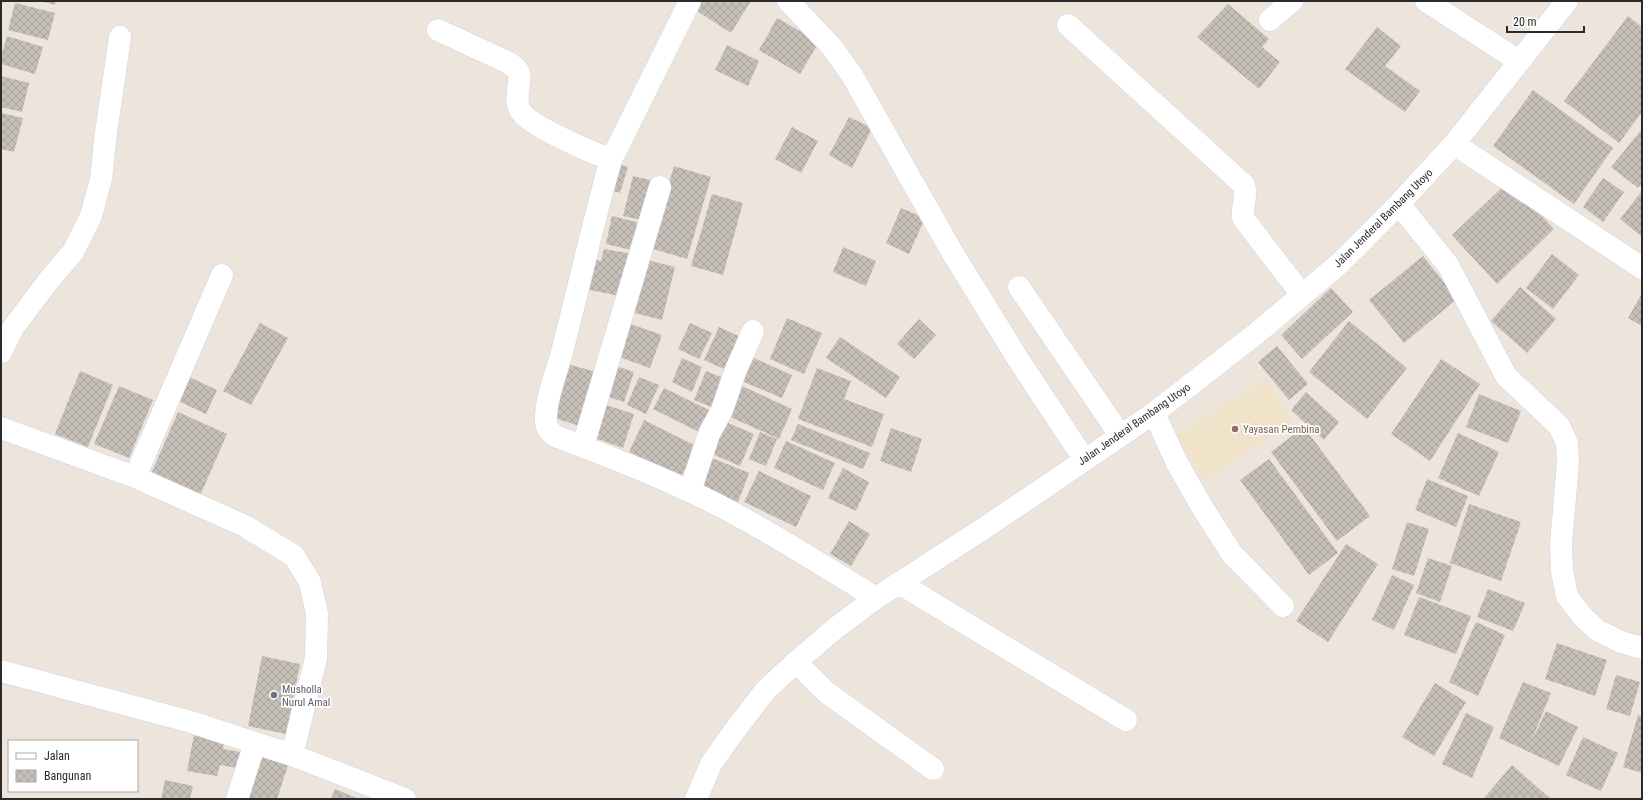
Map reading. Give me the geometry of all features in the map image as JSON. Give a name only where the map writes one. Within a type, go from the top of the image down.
[{"type":"street","points":[[690,1],[611,160],[594,219],[564,344],[546,410],[546,423],[548,430],[555,436],[627,463],[690,491],[750,522],[876,598]]},
{"type":"street","points":[[788,1],[832,47],[853,77],[952,252],[1018,359],[1084,459]]},
{"type":"street","points":[[1270,20],[1292,1]]},
{"type":"street","points":[[1426,1],[1519,61]]},
{"type":"street","name":"Jalan Jenderal Bambang Utoyo","points":[[696,799],[711,764],[765,691],[837,627],[876,598],[989,525],[1084,459],[1154,413],[1257,333],[1340,263],[1454,144],[1566,1]]},
{"type":"street","points":[[1068,25],[1244,185],[1247,192],[1241,210],[1243,218],[1302,295]]},
{"type":"street","points":[[438,30],[509,63],[518,70],[520,76],[517,100],[520,110],[528,118],[555,135],[611,160]]},
{"type":"street","points":[[1,352],[13,328],[48,280],[73,252],[91,216],[101,179],[120,37]]},
{"type":"street","points":[[1454,144],[1642,268]]},
{"type":"street","points":[[583,446],[660,187]]},
{"type":"street","points":[[1398,204],[1448,265],[1506,376],[1559,426],[1567,443],[1568,463],[1561,544],[1562,571],[1567,596],[1582,616],[1597,630],[1621,642],[1642,648]]},
{"type":"street","points":[[135,477],[222,275]]},
{"type":"street","points":[[1019,287],[1120,435]]},
{"type":"street","points":[[690,491],[709,434],[722,410],[753,330]]},
{"type":"street","points":[[1154,413],[1181,469],[1202,507],[1232,554],[1283,606]]},
{"type":"street","points":[[1,428],[135,477],[245,526],[294,556],[310,582],[317,614],[316,658],[292,755]]},
{"type":"street","points":[[899,583],[1126,720]]},
{"type":"street","points":[[796,662],[826,692],[933,769]]},
{"type":"street","points":[[1,671],[191,722],[292,755],[404,799]]},
{"type":"street","points":[[237,799],[255,743]]},
{"type":"shaded area","name":"Yayasan Pembina","points":[[1266,378],[1293,422],[1205,480],[1177,436]]},
{"type":"building","points":[[40,1],[56,1],[55,5]]},
{"type":"building","points":[[699,1],[751,1],[731,33],[694,9]]},
{"type":"building","points":[[15,3],[55,13],[48,40],[8,30]]},
{"type":"building","points":[[1228,4],[1269,39],[1262,47],[1280,62],[1259,89],[1197,37]]},
{"type":"building","points":[[1628,16],[1642,27],[1642,112],[1619,143],[1564,101]]},
{"type":"building","points":[[777,18],[819,42],[800,74],[759,50]]},
{"type":"building","points":[[1377,27],[1401,46],[1385,66],[1420,91],[1405,112],[1345,69]]},
{"type":"building","points":[[7,36],[43,47],[35,74],[1,64],[1,57]]},
{"type":"building","points":[[727,45],[759,61],[748,86],[715,70]]},
{"type":"building","points":[[1,76],[29,83],[22,112],[1,107]]},
{"type":"building","points":[[1533,90],[1613,148],[1574,204],[1493,146]]},
{"type":"building","points":[[1,113],[23,118],[14,152],[1,149]]},
{"type":"building","points":[[849,117],[872,128],[852,168],[829,155]]},
{"type":"building","points":[[792,127],[818,141],[801,173],[775,159]]},
{"type":"building","points":[[1642,129],[1642,183],[1638,188],[1611,167]]},
{"type":"building","points":[[611,162],[628,167],[620,193],[604,188]]},
{"type":"building","points":[[674,166],[711,177],[687,259],[650,248]]},
{"type":"building","points":[[633,176],[655,181],[645,221],[623,216]]},
{"type":"building","points":[[1603,178],[1624,192],[1603,222],[1583,207]]},
{"type":"building","points":[[1509,181],[1554,229],[1497,284],[1452,235]]},
{"type":"building","points":[[1642,191],[1642,234],[1641,236],[1620,219]]},
{"type":"building","points":[[712,194],[743,203],[723,275],[691,266]]},
{"type":"building","points":[[901,208],[925,218],[909,254],[886,243]]},
{"type":"building","points":[[612,216],[641,223],[635,251],[606,244]]},
{"type":"building","points":[[843,247],[876,261],[866,286],[833,272]]},
{"type":"building","points":[[604,249],[633,254],[625,297],[585,289],[591,259],[601,261]]},
{"type":"building","points":[[1552,254],[1579,275],[1553,309],[1526,288]]},
{"type":"building","points":[[1423,256],[1457,299],[1404,343],[1369,300]]},
{"type":"building","points":[[643,259],[675,267],[662,320],[631,312]]},
{"type":"building","points":[[1520,287],[1556,319],[1527,353],[1491,321]]},
{"type":"building","points":[[1331,288],[1353,312],[1302,359],[1281,335]]},
{"type":"building","points":[[1642,293],[1642,326],[1628,318]]},
{"type":"building","points":[[787,318],[822,333],[804,374],[770,359]]},
{"type":"building","points":[[919,319],[936,335],[914,359],[897,344]]},
{"type":"building","points":[[1349,321],[1407,368],[1367,419],[1309,372]]},
{"type":"building","points":[[260,323],[288,338],[251,405],[223,391]]},
{"type":"building","points":[[628,323],[662,335],[650,368],[616,356]]},
{"type":"building","points":[[690,323],[712,333],[699,359],[678,349]]},
{"type":"building","points":[[719,327],[745,339],[731,372],[704,360]]},
{"type":"building","points":[[840,337],[900,377],[886,398],[826,358]]},
{"type":"building","points":[[1277,346],[1308,384],[1289,400],[1258,362]]},
{"type":"building","points":[[747,355],[792,375],[782,398],[737,379]]},
{"type":"building","points":[[682,358],[702,367],[692,392],[672,382]]},
{"type":"building","points":[[1441,359],[1480,384],[1430,461],[1391,434]]},
{"type":"building","points":[[567,364],[600,373],[583,427],[551,417]]},
{"type":"building","points":[[610,364],[634,372],[624,402],[600,394]]},
{"type":"building","points":[[817,368],[851,381],[844,399],[884,414],[872,447],[798,419]]},
{"type":"building","points":[[80,371],[113,385],[88,447],[55,434]]},
{"type":"building","points":[[706,371],[731,381],[719,410],[694,400]]},
{"type":"building","points":[[185,375],[217,390],[206,414],[174,399]]},
{"type":"building","points":[[639,377],[659,385],[646,414],[627,405]]},
{"type":"building","points":[[740,385],[792,409],[779,439],[726,415]]},
{"type":"building","points":[[119,386],[153,400],[129,458],[94,444]]},
{"type":"building","points":[[664,388],[711,411],[701,433],[653,409]]},
{"type":"building","points":[[1306,392],[1339,422],[1324,440],[1291,410]]},
{"type":"building","points":[[1479,394],[1521,411],[1508,443],[1466,427]]},
{"type":"building","points":[[603,404],[634,414],[623,448],[592,437]]},
{"type":"building","points":[[178,412],[227,434],[200,496],[151,474]]},
{"type":"building","points":[[644,420],[696,446],[681,477],[629,452]]},
{"type":"building","points":[[721,420],[754,434],[740,466],[708,452]]},
{"type":"building","points":[[798,424],[870,453],[863,469],[791,440]]},
{"type":"building","points":[[1304,427],[1370,516],[1337,541],[1271,452]]},
{"type":"building","points":[[891,428],[922,439],[911,472],[880,461]]},
{"type":"building","points":[[760,432],[777,439],[766,466],[749,459]]},
{"type":"building","points":[[1458,433],[1499,452],[1479,496],[1438,478]]},
{"type":"building","points":[[786,441],[835,463],[823,490],[774,468]]},
{"type":"building","points":[[707,456],[749,473],[738,502],[696,485]]},
{"type":"building","points":[[1269,459],[1338,553],[1309,575],[1240,480]]},
{"type":"building","points":[[843,468],[869,482],[856,511],[828,498]]},
{"type":"building","points":[[759,471],[811,496],[796,527],[744,502]]},
{"type":"building","points":[[1427,479],[1468,496],[1456,527],[1415,510]]},
{"type":"building","points":[[1469,504],[1521,522],[1501,581],[1450,563]]},
{"type":"building","points":[[849,521],[870,534],[851,566],[830,554]]},
{"type":"building","points":[[1407,522],[1429,529],[1414,576],[1392,569]]},
{"type":"building","points":[[1346,544],[1378,564],[1328,642],[1296,621]]},
{"type":"building","points":[[1428,558],[1452,566],[1440,602],[1416,593]]},
{"type":"building","points":[[1392,575],[1414,585],[1394,630],[1372,620]]},
{"type":"building","points":[[1488,589],[1525,603],[1513,631],[1477,617]]},
{"type":"building","points":[[1419,597],[1471,616],[1456,654],[1404,635]]},
{"type":"building","points":[[1476,622],[1505,635],[1478,696],[1449,682]]},
{"type":"building","points":[[1557,643],[1607,660],[1595,696],[1545,679]]},
{"type":"building","name":"Musholla Nurul Amal","points":[[262,656],[300,664],[286,734],[248,726]]},
{"type":"building","points":[[1616,675],[1640,682],[1630,716],[1606,709]]},
{"type":"building","points":[[1523,682],[1551,693],[1530,744],[1546,711],[1578,727],[1559,766],[1499,738]]},
{"type":"building","points":[[1435,683],[1466,702],[1434,756],[1402,737]]},
{"type":"building","points":[[1466,713],[1494,727],[1472,778],[1442,764]]},
{"type":"building","points":[[1638,715],[1642,716],[1642,773],[1623,767]]},
{"type":"building","points":[[194,735],[224,741],[223,749],[240,752],[237,768],[220,765],[217,776],[187,771]]},
{"type":"building","points":[[1583,737],[1618,753],[1601,791],[1566,775]]},
{"type":"building","points":[[258,751],[289,762],[277,799],[244,799]]},
{"type":"building","points":[[1512,765],[1551,799],[1487,799],[1485,797]]},
{"type":"building","points":[[165,780],[193,786],[190,799],[161,799]]},
{"type":"building","points":[[335,789],[359,799],[331,799]]},
{"type":"place","name":"Yayasan Pembina","points":[[1235,429]]},
{"type":"place","name":"Musholla Nurul Amal","points":[[274,695]]}]
